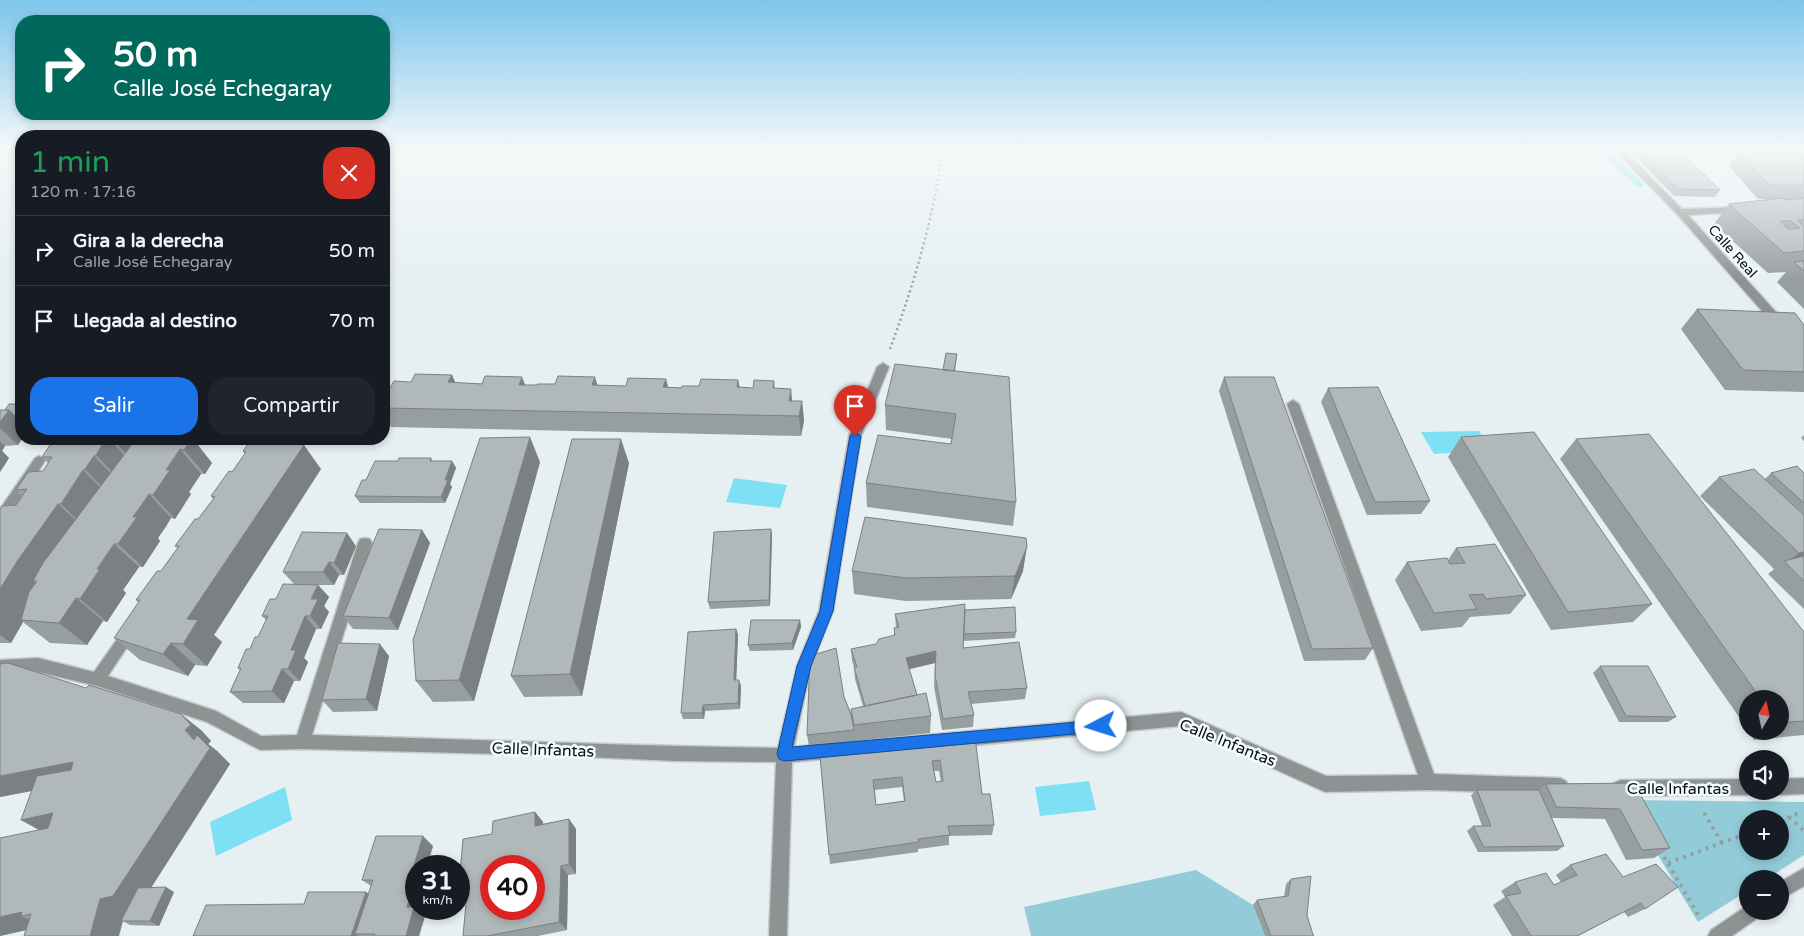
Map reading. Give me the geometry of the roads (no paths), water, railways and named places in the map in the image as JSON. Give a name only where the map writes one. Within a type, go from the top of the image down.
[{"type":"street","name":"Calle Real","points":[[1662,194],[1784,329]]},
{"type":"street","points":[[1680,212],[1748,209]]},
{"type":"street","points":[[778,936],[784,754],[804,666],[826,611],[855,436],[883,367]]},
{"type":"street","points":[[1294,404],[1430,782]]},
{"type":"street","points":[[0,520],[39,461]]},
{"type":"street","points":[[302,742],[366,543]]},
{"type":"street","points":[[97,679],[136,622]]},
{"type":"street","name":"Calle Infantas","points":[[0,667],[38,665],[97,679],[211,716],[260,742],[531,748],[676,754],[784,754],[1181,719],[1325,784],[1430,782],[1576,786]]},
{"type":"street","points":[[1789,787],[1804,786]]},
{"type":"street","name":"Calle Infantas","points":[[1605,787],[1689,789],[1739,787]]},
{"type":"street","points":[[1789,886],[1804,876]]},
{"type":"street","points":[[1716,936],[1740,920]]}]
